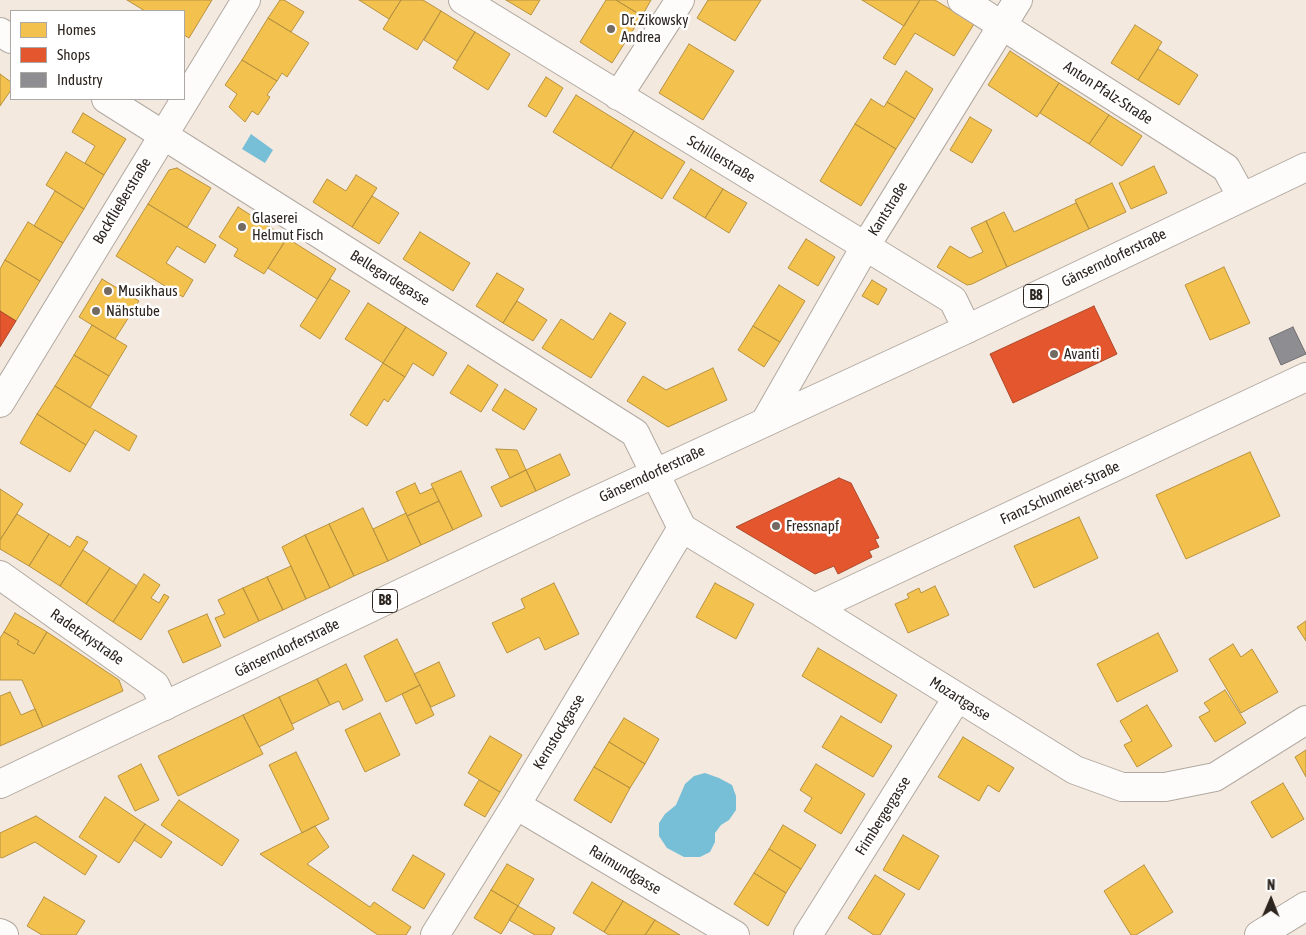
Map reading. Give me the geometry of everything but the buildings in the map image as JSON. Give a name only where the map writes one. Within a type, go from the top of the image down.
[{"type":"street","name":"Bockfließerstraße","points":[[185,99],[246,0]]},
{"type":"street","name":"Schillerstraße","points":[[463,0],[953,300],[967,329]]},
{"type":"street","points":[[618,96],[680,0]]},
{"type":"street","name":"Anton Pfalz-Straße","points":[[962,0],[1226,168],[1242,197]]},
{"type":"street","name":"Kantstraße","points":[[766,422],[864,247],[1018,0]]},
{"type":"street","name":"Bellegardegasse","points":[[108,100],[636,433],[655,474]]},
{"type":"street","name":"Bockfließerstraße","points":[[0,402],[185,100]]},
{"type":"street","name":"Gänserndorferstraße","points":[[0,784],[580,508],[967,329],[1306,167]]},
{"type":"street","name":"Franz Schumeier-Straße","points":[[814,608],[1306,377]]},
{"type":"street","points":[[655,474],[682,528]]},
{"type":"street","name":"Mozartgasse","points":[[682,528],[1074,770],[1122,787],[1165,787],[1214,777],[1306,720]]},
{"type":"street","name":"Kernstockgasse","points":[[435,935],[516,805],[682,528]]},
{"type":"street","name":"Radetzkystraße","points":[[0,575],[155,685],[165,706]]},
{"type":"street","name":"Frimbergergasse","points":[[808,935],[957,698]]},
{"type":"street","name":"Raimundgasse","points":[[516,805],[735,935]]},
{"type":"street","points":[[1260,935],[1306,906]]},
{"type":"street","points":[[0,933],[4,935]]},
{"type":"water","points":[[251,134],[273,150],[265,163],[242,149]]},
{"type":"water","points":[[705,773],[732,785],[736,796],[736,810],[729,820],[721,825],[715,833],[715,842],[710,852],[700,857],[684,857],[667,848],[659,836],[659,823],[665,814],[676,805],[685,784],[694,776]]},
{"type":"place","name":"Dr. Zikowsky Andrea","points":[[611,29]]},
{"type":"place","name":"Glaserei Helmut Fisch","points":[[242,227]]},
{"type":"place","name":"Musikhaus","points":[[108,291]]},
{"type":"place","name":"Nähstube","points":[[96,311]]},
{"type":"place","name":"Avanti","points":[[1054,354]]},
{"type":"place","name":"Fressnapf","points":[[776,526]]}]
